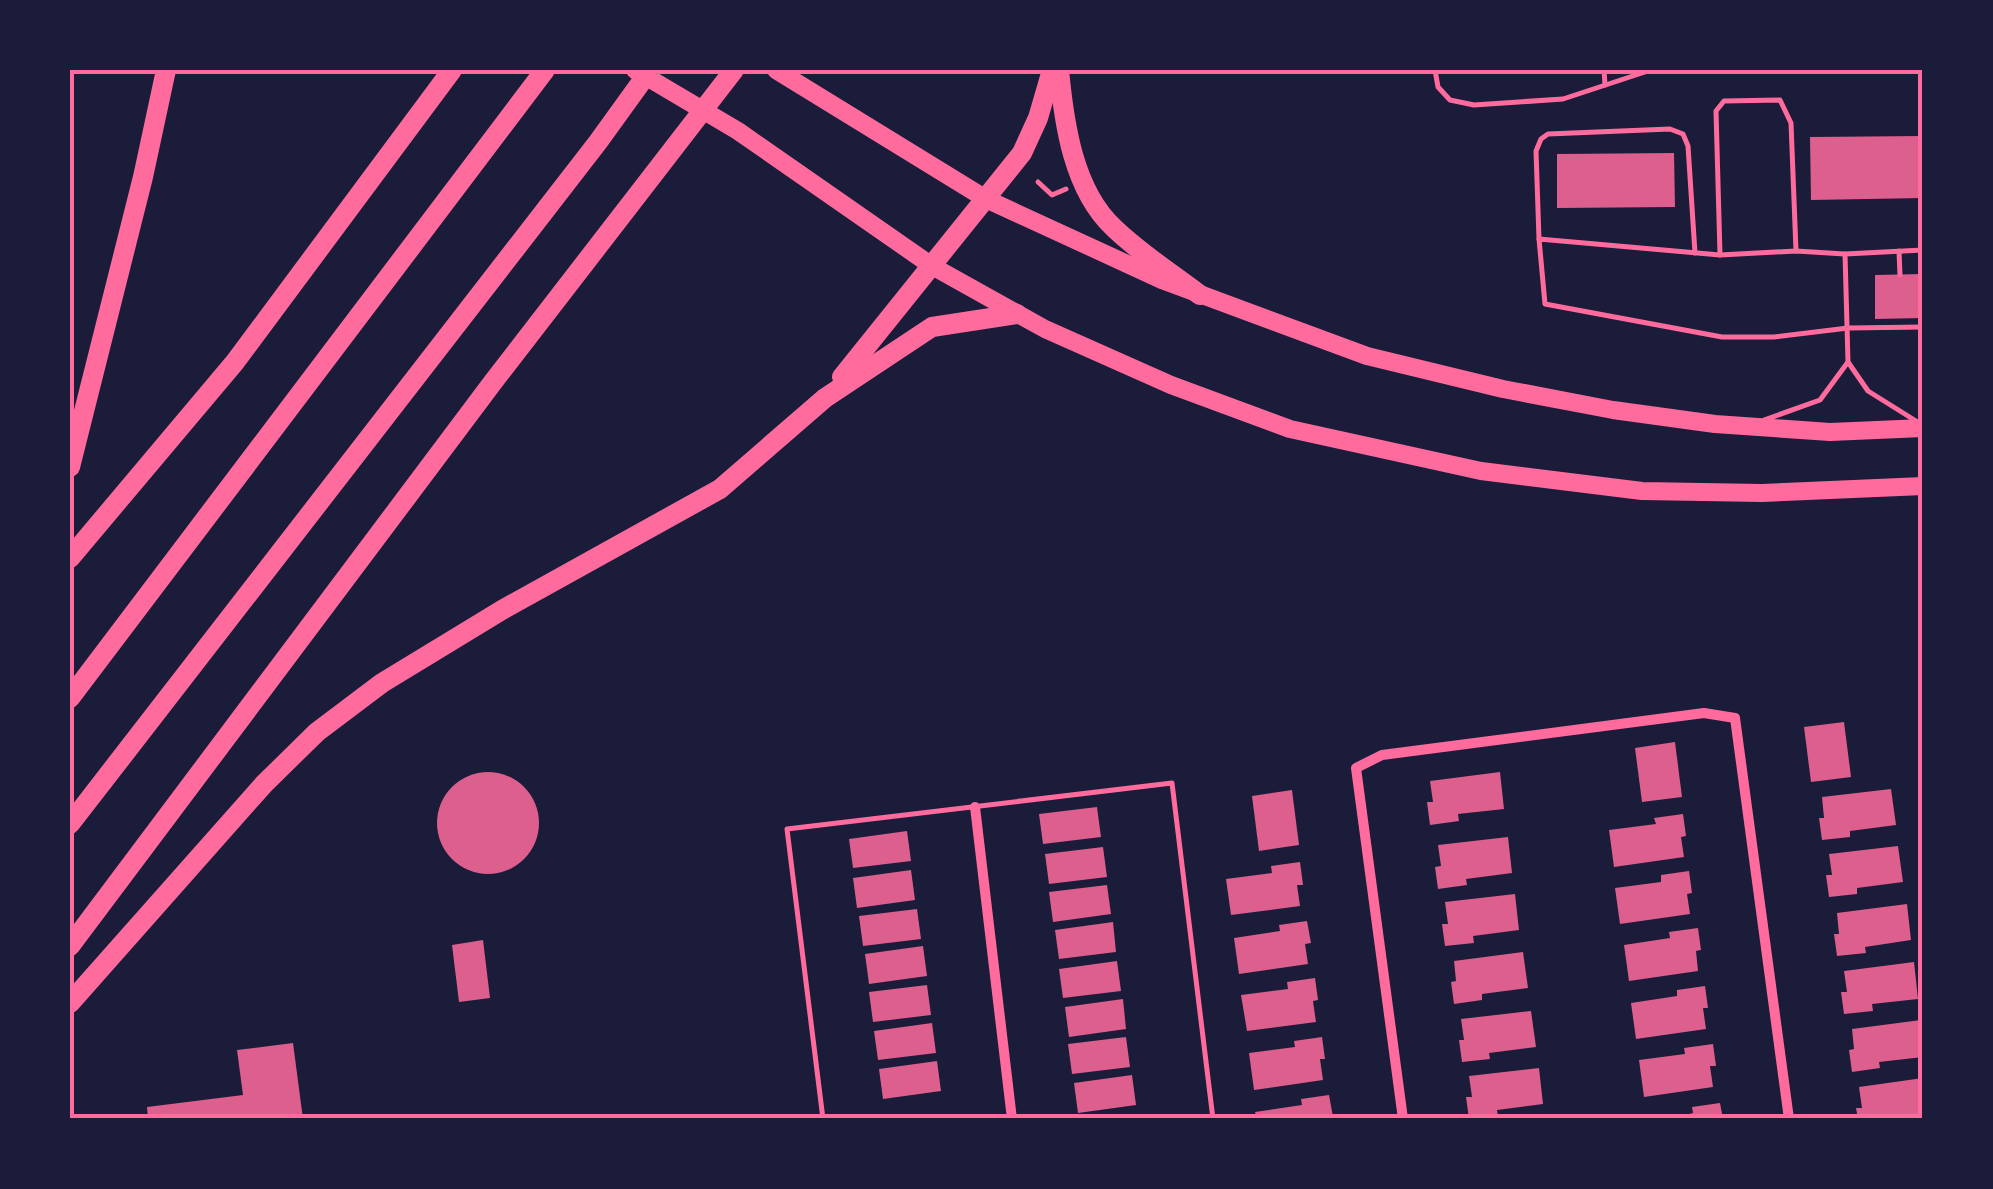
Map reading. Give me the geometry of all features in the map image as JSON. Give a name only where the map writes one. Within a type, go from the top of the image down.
[{"type":"highway","points":[[70,467],[166,70]]},
{"type":"highway","points":[[70,698],[545,70]]},
{"type":"highway","points":[[70,824],[650,70]]},
{"type":"highway","points":[[70,946],[648,178],[734,70]]},
{"type":"highway","points":[[825,398],[1022,153],[1056,70]]},
{"type":"highway","points":[[1056,70],[1072,153],[1093,202],[1111,226],[1200,294]]},
{"type":"highway","points":[[70,558],[235,362],[449,73]]},
{"type":"highway","points":[[70,1003],[264,784],[317,732],[382,683],[502,610],[720,489],[825,398],[932,327],[1017,314]]},
{"type":"main road","points":[[634,70],[738,132],[932,266],[1045,330],[1171,386],[1290,429],[1481,471],[1642,491],[1762,493],[1923,486]]},
{"type":"main road","points":[[776,70],[986,199],[1200,294],[1366,356],[1503,389],[1614,410],[1830,432],[1923,427]]},
{"type":"street","points":[[1403,1119],[1356,768],[1382,756],[1704,714],[1736,718],[1789,1119]]},
{"type":"street","points":[[975,807],[1012,1119]]},
{"type":"lane","points":[[1435,70],[1438,88],[1450,100],[1474,105],[1563,99],[1651,70]]},
{"type":"lane","points":[[1604,70],[1605,85]]},
{"type":"lane","points":[[1720,254],[1716,111],[1724,101],[1780,100],[1785,109],[1791,122],[1796,251]]},
{"type":"lane","points":[[1695,252],[1688,146],[1683,134],[1670,129],[1548,134],[1541,139],[1536,151],[1545,304],[1722,337],[1923,326]]},
{"type":"lane","points":[[1539,239],[1720,254],[1923,250]]},
{"type":"lane","points":[[1899,251],[1900,275]]},
{"type":"lane","points":[[1845,254],[1848,362],[1868,391],[1923,427]]},
{"type":"lane","points":[[1901,317],[1901,327]]},
{"type":"lane","points":[[1747,426],[1820,400],[1848,362]]},
{"type":"lane","points":[[823,1119],[787,829],[1172,783],[1214,1119]]},
{"type":"path","points":[[1038,182],[1052,195],[1068,188]]},
{"type":"building","points":[[1923,136],[1923,198],[1811,200],[1810,137]]},
{"type":"building","points":[[1674,153],[1675,207],[1557,208],[1557,154]]},
{"type":"building","points":[[1923,274],[1923,318],[1875,319],[1875,275]]},
{"type":"building","points":[[1844,722],[1851,777],[1811,782],[1804,727]]},
{"type":"building","points":[[1675,742],[1682,797],[1642,802],[1635,748]]},
{"type":"building","points":[[488,772],[507,776],[524,787],[535,804],[539,823],[535,842],[524,859],[507,870],[488,874],[469,870],[452,859],[441,842],[437,823],[441,804],[452,787],[469,776]]},
{"type":"building","points":[[1500,772],[1504,809],[1458,814],[1459,821],[1430,825],[1430,781]]},
{"type":"building","points":[[1891,789],[1896,825],[1850,831],[1850,837],[1822,840],[1822,797]]},
{"type":"building","points":[[1292,790],[1299,845],[1259,851],[1252,796]]},
{"type":"building","points":[[1097,807],[1101,837],[1043,844],[1039,814]]},
{"type":"building","points":[[1683,814],[1684,857],[1614,867],[1609,830],[1656,824],[1654,818]]},
{"type":"building","points":[[907,831],[911,861],[853,868],[849,839]]},
{"type":"building","points":[[1508,837],[1512,873],[1466,879],[1467,885],[1438,889],[1438,845]]},
{"type":"building","points":[[1898,846],[1903,882],[1857,888],[1857,894],[1829,897],[1829,854]]},
{"type":"building","points":[[1103,847],[1107,877],[1049,884],[1045,854]]},
{"type":"building","points":[[1300,862],[1300,906],[1231,915],[1226,879],[1272,873],[1271,866]]},
{"type":"building","points":[[911,870],[915,900],[857,908],[853,878]]},
{"type":"building","points":[[1689,871],[1690,914],[1620,924],[1615,888],[1661,882],[1661,875]]},
{"type":"building","points":[[1107,885],[1111,914],[1053,922],[1049,892]]},
{"type":"building","points":[[1515,894],[1519,930],[1473,936],[1474,943],[1445,946],[1445,902]]},
{"type":"building","points":[[1907,904],[1911,940],[1865,947],[1866,953],[1837,956],[1837,913]]},
{"type":"building","points":[[917,909],[921,939],[863,946],[859,916]]},
{"type":"building","points":[[1307,921],[1311,943],[1305,944],[1308,964],[1239,974],[1234,938],[1280,931],[1279,925]]},
{"type":"building","points":[[1113,922],[1116,952],[1059,959],[1055,930]]},
{"type":"building","points":[[1698,928],[1698,971],[1629,981],[1624,945],[1670,938],[1669,932]]},
{"type":"building","points":[[483,940],[490,998],[459,1002],[452,945]]},
{"type":"building","points":[[923,946],[927,976],[869,984],[865,954]]},
{"type":"building","points":[[1523,952],[1528,988],[1482,994],[1482,1000],[1454,1004],[1454,961]]},
{"type":"building","points":[[1117,961],[1121,991],[1063,998],[1059,969]]},
{"type":"building","points":[[1914,962],[1918,999],[1872,1004],[1873,1011],[1844,1014],[1844,971]]},
{"type":"building","points":[[1315,978],[1316,1022],[1247,1031],[1241,995],[1288,989],[1287,982]]},
{"type":"building","points":[[927,985],[931,1015],[873,1022],[869,992]]},
{"type":"building","points":[[1705,986],[1706,1029],[1636,1039],[1631,1003],[1677,996],[1677,990]]},
{"type":"building","points":[[1123,999],[1126,1029],[1069,1037],[1065,1007]]},
{"type":"building","points":[[1531,1011],[1536,1047],[1489,1053],[1490,1059],[1462,1062],[1461,1019]]},
{"type":"building","points":[[1921,1020],[1923,1057],[1879,1062],[1880,1068],[1852,1072],[1852,1029]]},
{"type":"building","points":[[932,1023],[936,1053],[878,1060],[874,1031]]},
{"type":"building","points":[[1126,1037],[1130,1067],[1072,1074],[1068,1044]]},
{"type":"building","points":[[1322,1037],[1323,1080],[1254,1090],[1249,1053],[1295,1047],[1294,1041]]},
{"type":"building","points":[[293,1043],[303,1119],[148,1119],[147,1107],[243,1095],[237,1050]]},
{"type":"building","points":[[1713,1044],[1713,1087],[1644,1097],[1639,1060],[1685,1054],[1684,1048]]},
{"type":"building","points":[[937,1061],[941,1091],[883,1099],[879,1069]]},
{"type":"building","points":[[1539,1068],[1543,1104],[1497,1110],[1498,1116],[1469,1119],[1469,1076]]},
{"type":"building","points":[[1132,1075],[1136,1105],[1078,1113],[1074,1083]]},
{"type":"building","points":[[1923,1078],[1923,1115],[1858,1119],[1856,1108],[1862,1108],[1859,1087]]},
{"type":"building","points":[[1329,1095],[1333,1117],[1327,1119],[1257,1119],[1255,1112],[1302,1105],[1301,1099]]},
{"type":"building","points":[[1720,1103],[1723,1119],[1669,1119],[1693,1113],[1692,1107]]}]
